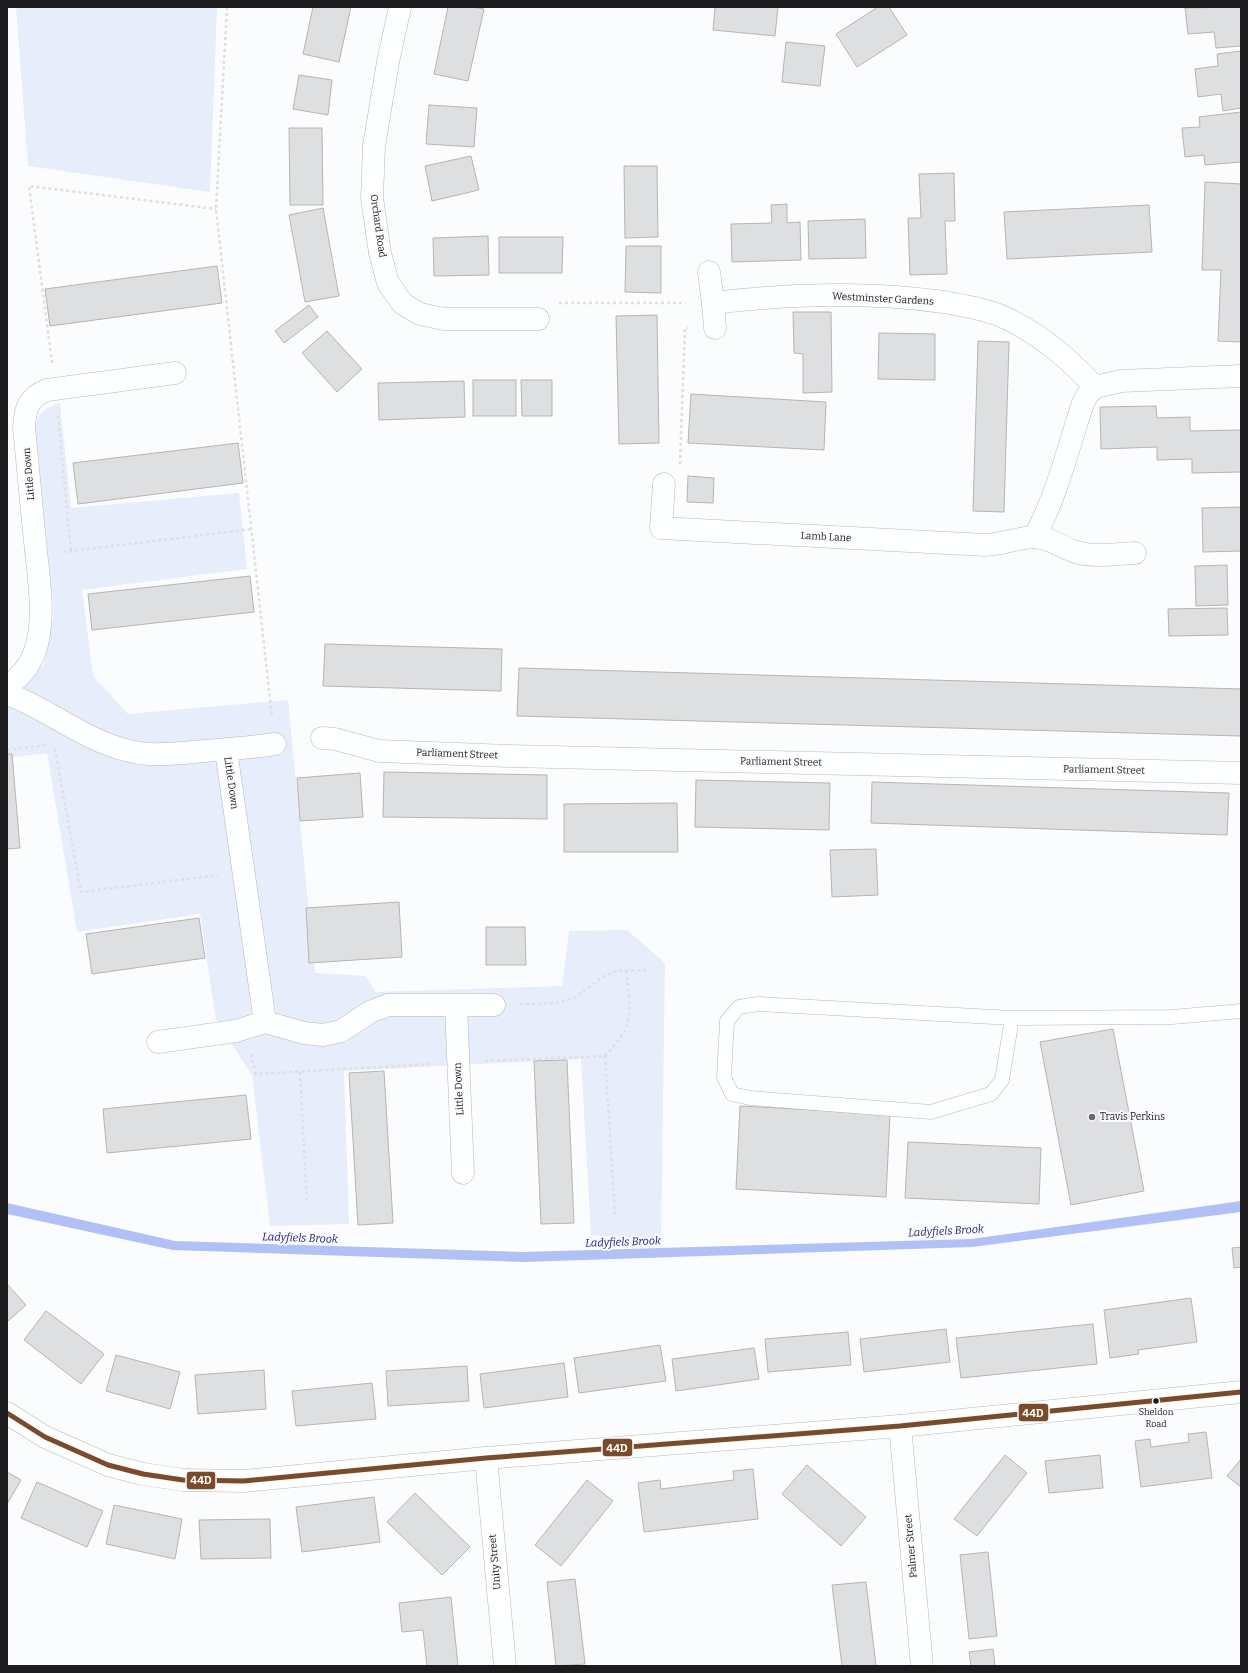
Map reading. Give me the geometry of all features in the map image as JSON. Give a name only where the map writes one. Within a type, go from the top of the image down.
[{"type":"street","name":"Orchard Road","points":[[400,7],[388,62],[374,146],[372,198],[380,253],[388,283],[403,304],[420,314],[444,319],[538,319]]},
{"type":"street","points":[[709,272],[715,328]]},
{"type":"street","name":"Westminster Gardens","points":[[713,303],[784,296],[849,296],[921,299],[970,306],[1006,318],[1048,342],[1071,361],[1095,387]]},
{"type":"street","name":"Little Down","points":[[7,686],[15,681],[27,669],[34,652],[39,632],[40,614],[36,554],[24,428],[27,408],[30,402],[38,393],[47,390],[175,373]]},
{"type":"street","points":[[1034,537],[1042,523],[1053,494],[1083,403],[1088,394],[1095,387],[1122,381],[1241,376]]},
{"type":"street","name":"Lamb Lane","points":[[664,484],[661,528],[985,545],[996,545],[1023,538],[1034,537],[1049,539],[1072,551],[1081,553],[1114,554],[1135,552]]},
{"type":"street","name":"Little Down","points":[[7,694],[33,704],[86,734],[123,750],[152,755],[226,750],[265,1022]]},
{"type":"street","name":"Parliament Street","points":[[322,738],[379,751],[509,756],[1241,773]]},
{"type":"street","points":[[226,750],[275,744]]},
{"type":"street","points":[[158,1042],[245,1030],[265,1022],[304,1033],[323,1035],[341,1031],[370,1012],[388,1005],[397,1004],[456,1006],[494,1005]]},
{"type":"street","name":"Little Down","points":[[456,1006],[463,1172]]},
{"type":"street","points":[[7,1413],[45,1437],[108,1465],[143,1474],[183,1480],[244,1481],[486,1458],[900,1426],[1241,1392]]},
{"type":"street","name":"Palmer Street","points":[[900,1426],[922,1666]]},
{"type":"street","name":"Unity Street","points":[[486,1458],[505,1666]]},
{"type":"lane","points":[[1012,1018],[1002,1080],[991,1094],[931,1112],[750,1098],[732,1094],[724,1077],[727,1021],[739,1007],[758,1004],[1012,1018],[1172,1017],[1241,1011]]},
{"type":"path","points":[[227,7],[216,209],[275,744]]},
{"type":"path","points":[[29,186],[216,209]]},
{"type":"path","points":[[538,319],[554,320],[555,303],[713,303]]},
{"type":"path","points":[[664,484],[665,467],[680,469],[685,328],[715,328]]},
{"type":"path","points":[[36,554],[251,530]]},
{"type":"path","points":[[7,750],[54,744],[81,892],[244,872]]},
{"type":"path","points":[[494,1005],[555,1003],[574,998],[604,976],[617,971],[647,970]]},
{"type":"path","points":[[245,1030],[256,1074],[458,1062],[605,1056],[618,1042],[626,1027],[629,1003],[626,971]]},
{"type":"path","points":[[605,1056],[615,1215]]},
{"type":"path","points":[[300,1072],[307,1204]]},
{"type":"shaded area","points":[[16,7],[217,7],[210,192],[28,166]]},
{"type":"shaded area","points":[[60,403],[71,508],[239,493],[247,569],[82,590],[93,676],[128,714],[288,700],[315,973],[366,976],[375,992],[562,986],[569,931],[627,930],[665,963],[661,1243],[591,1235],[581,1059],[344,1071],[349,1224],[270,1226],[252,1075],[216,1020],[200,914],[77,932],[47,753],[7,758],[7,688],[44,665],[54,613],[35,428],[38,418],[43,411],[50,406]]},
{"type":"water","points":[[1241,1201],[1241,1212],[972,1247],[524,1262],[173,1250],[7,1214],[7,1203],[175,1241],[522,1252],[971,1239]]},
{"type":"building","points":[[313,7],[351,7],[339,62],[303,54]]},
{"type":"building","points":[[448,7],[472,7],[484,9],[468,81],[434,74]]},
{"type":"building","points":[[715,7],[778,7],[775,36],[713,30]]},
{"type":"building","points":[[878,7],[889,7],[907,35],[857,67],[836,34]]},
{"type":"building","points":[[1241,7],[1241,46],[1216,48],[1214,32],[1188,34],[1185,8]]},
{"type":"building","points":[[786,42],[825,46],[820,86],[782,82]]},
{"type":"building","points":[[1241,51],[1241,108],[1223,111],[1221,94],[1198,97],[1195,69],[1218,66],[1217,54]]},
{"type":"building","points":[[299,75],[332,80],[328,115],[293,109]]},
{"type":"building","points":[[429,105],[477,108],[474,147],[426,144]]},
{"type":"building","points":[[1241,112],[1241,162],[1205,165],[1204,155],[1185,157],[1182,128],[1200,127],[1199,117]]},
{"type":"building","points":[[289,128],[322,128],[323,205],[290,205]]},
{"type":"building","points":[[471,156],[479,190],[432,201],[425,166]]},
{"type":"building","points":[[624,166],[657,166],[658,237],[625,238]]},
{"type":"building","points":[[954,173],[955,221],[945,221],[947,274],[910,275],[908,218],[921,218],[919,174]]},
{"type":"building","points":[[1205,182],[1241,184],[1241,342],[1218,341],[1221,270],[1202,270]]},
{"type":"building","points":[[787,204],[787,223],[800,222],[801,260],[732,262],[731,224],[772,223],[771,205]]},
{"type":"building","points":[[1149,205],[1152,252],[1007,259],[1004,212]]},
{"type":"building","points":[[323,208],[339,296],[305,302],[289,215]]},
{"type":"building","points":[[865,219],[866,258],[809,259],[808,221]]},
{"type":"building","points":[[488,236],[489,275],[434,276],[433,238]]},
{"type":"building","points":[[499,237],[563,237],[562,273],[499,273]]},
{"type":"building","points":[[626,246],[661,246],[661,293],[625,292]]},
{"type":"building","points":[[217,266],[222,303],[50,326],[45,289]]},
{"type":"building","points":[[309,305],[318,317],[284,343],[275,331]]},
{"type":"building","points":[[793,312],[831,312],[832,392],[803,393],[803,354],[794,353]]},
{"type":"building","points":[[657,315],[659,443],[619,444],[616,316]]},
{"type":"building","points":[[327,331],[362,369],[337,392],[302,353]]},
{"type":"building","points":[[879,333],[935,334],[935,380],[878,379]]},
{"type":"building","points":[[978,341],[1009,342],[1004,512],[973,511]]},
{"type":"building","points":[[473,380],[516,380],[516,416],[473,416]]},
{"type":"building","points":[[521,380],[552,380],[552,416],[522,416]]},
{"type":"building","points":[[464,381],[465,417],[379,420],[378,383]]},
{"type":"building","points":[[691,394],[826,402],[824,450],[688,443]]},
{"type":"building","points":[[1156,406],[1157,418],[1190,417],[1190,431],[1241,430],[1241,472],[1192,473],[1192,459],[1157,460],[1157,447],[1101,449],[1100,407]]},
{"type":"building","points":[[238,443],[243,483],[78,504],[73,463]]},
{"type":"building","points":[[688,476],[714,478],[713,503],[687,502]]},
{"type":"building","points":[[1241,507],[1241,551],[1203,552],[1202,508]]},
{"type":"building","points":[[1227,565],[1228,605],[1196,606],[1195,566]]},
{"type":"building","points":[[250,576],[254,612],[92,630],[88,594]]},
{"type":"building","points":[[1227,608],[1228,635],[1169,636],[1168,609]]},
{"type":"building","points":[[325,644],[502,649],[501,691],[323,686]]},
{"type":"building","points":[[519,668],[1241,689],[1241,736],[517,716]]},
{"type":"building","points":[[7,754],[12,754],[20,848],[7,849]]},
{"type":"building","points":[[384,772],[547,775],[547,819],[383,817]]},
{"type":"building","points":[[360,773],[363,817],[300,821],[297,778]]},
{"type":"building","points":[[696,780],[830,783],[829,830],[695,827]]},
{"type":"building","points":[[872,782],[1229,793],[1227,835],[871,823]]},
{"type":"building","points":[[677,803],[678,852],[564,852],[564,804]]},
{"type":"building","points":[[876,849],[878,895],[832,897],[830,850]]},
{"type":"building","points":[[399,902],[402,957],[309,963],[306,908]]},
{"type":"building","points":[[199,918],[205,958],[92,974],[86,934]]},
{"type":"building","points":[[486,927],[525,927],[526,965],[486,965]]},
{"type":"building","name":"Travis Perkins","points":[[1113,1029],[1144,1191],[1071,1205],[1040,1042]]},
{"type":"building","points":[[567,1060],[574,1223],[541,1224],[534,1061]]},
{"type":"building","points":[[384,1071],[393,1223],[358,1225],[349,1073]]},
{"type":"building","points":[[246,1095],[251,1139],[107,1153],[103,1109]]},
{"type":"building","points":[[740,1106],[890,1114],[886,1197],[736,1189]]},
{"type":"building","points":[[908,1142],[1041,1148],[1039,1204],[905,1198]]},
{"type":"building","points":[[1241,1247],[1241,1267],[1234,1268],[1232,1248]]},
{"type":"building","points":[[7,1284],[26,1305],[7,1322]]},
{"type":"building","points":[[1191,1298],[1197,1342],[1138,1350],[1139,1354],[1110,1358],[1104,1310]]},
{"type":"building","points":[[46,1311],[104,1354],[81,1384],[24,1340]]},
{"type":"building","points":[[1093,1324],[1097,1364],[961,1378],[956,1338]]},
{"type":"building","points":[[946,1329],[950,1362],[864,1372],[860,1339]]},
{"type":"building","points":[[848,1332],[851,1365],[768,1372],[765,1339]]},
{"type":"building","points":[[660,1345],[666,1381],[579,1393],[574,1358]]},
{"type":"building","points":[[754,1348],[759,1379],[676,1391],[672,1359]]},
{"type":"building","points":[[116,1355],[180,1372],[170,1409],[106,1391]]},
{"type":"building","points":[[564,1363],[568,1397],[484,1408],[480,1374]]},
{"type":"building","points":[[467,1366],[469,1401],[388,1406],[386,1371]]},
{"type":"building","points":[[264,1370],[266,1409],[198,1414],[195,1375]]},
{"type":"building","points":[[372,1383],[376,1419],[296,1426],[292,1391]]},
{"type":"building","points":[[1206,1432],[1212,1478],[1141,1487],[1135,1441],[1150,1439],[1151,1447],[1189,1442],[1188,1434]]},
{"type":"building","points":[[1005,1455],[1027,1473],[977,1536],[954,1519]]},
{"type":"building","points":[[1100,1455],[1103,1488],[1049,1493],[1045,1461]]},
{"type":"building","points":[[1241,1459],[1241,1487],[1227,1476]]},
{"type":"building","points":[[807,1465],[866,1517],[841,1546],[782,1494]]},
{"type":"building","points":[[753,1469],[758,1519],[644,1532],[638,1483],[660,1480],[661,1489],[734,1480],[733,1471]]},
{"type":"building","points":[[7,1472],[21,1480],[7,1504]]},
{"type":"building","points":[[587,1480],[613,1501],[561,1566],[535,1545]]},
{"type":"building","points":[[37,1482],[103,1511],[87,1547],[21,1518]]},
{"type":"building","points":[[415,1493],[470,1547],[442,1575],[387,1522]]},
{"type":"building","points":[[374,1497],[380,1542],[302,1552],[296,1507]]},
{"type":"building","points":[[114,1505],[182,1519],[175,1559],[106,1544]]},
{"type":"building","points":[[270,1519],[271,1558],[201,1559],[199,1520]]},
{"type":"building","points":[[988,1552],[997,1636],[969,1639],[960,1555]]},
{"type":"building","points":[[575,1579],[585,1664],[556,1666],[547,1582]]},
{"type":"building","points":[[866,1582],[876,1666],[842,1666],[832,1585]]},
{"type":"building","points":[[451,1597],[458,1666],[427,1666],[423,1630],[402,1632],[399,1603]]},
{"type":"building","points":[[993,1649],[995,1666],[971,1666],[969,1652]]},
{"type":"transit line","name":"44D","points":[[7,1413],[45,1437],[108,1465],[143,1474],[183,1480],[244,1481],[486,1458],[900,1426],[1241,1392]]},
{"type":"place","name":"Travis Perkins","points":[[1092,1117]]},
{"type":"place","name":"Sheldon Road","points":[[1156,1401]]},
{"type":"water label","name":"Ladyfiels Brook","points":[[946,1231]]},
{"type":"water label","name":"Ladyfiels Brook","points":[[300,1238]]},
{"type":"water label","name":"Ladyfiels Brook","points":[[623,1242]]}]
